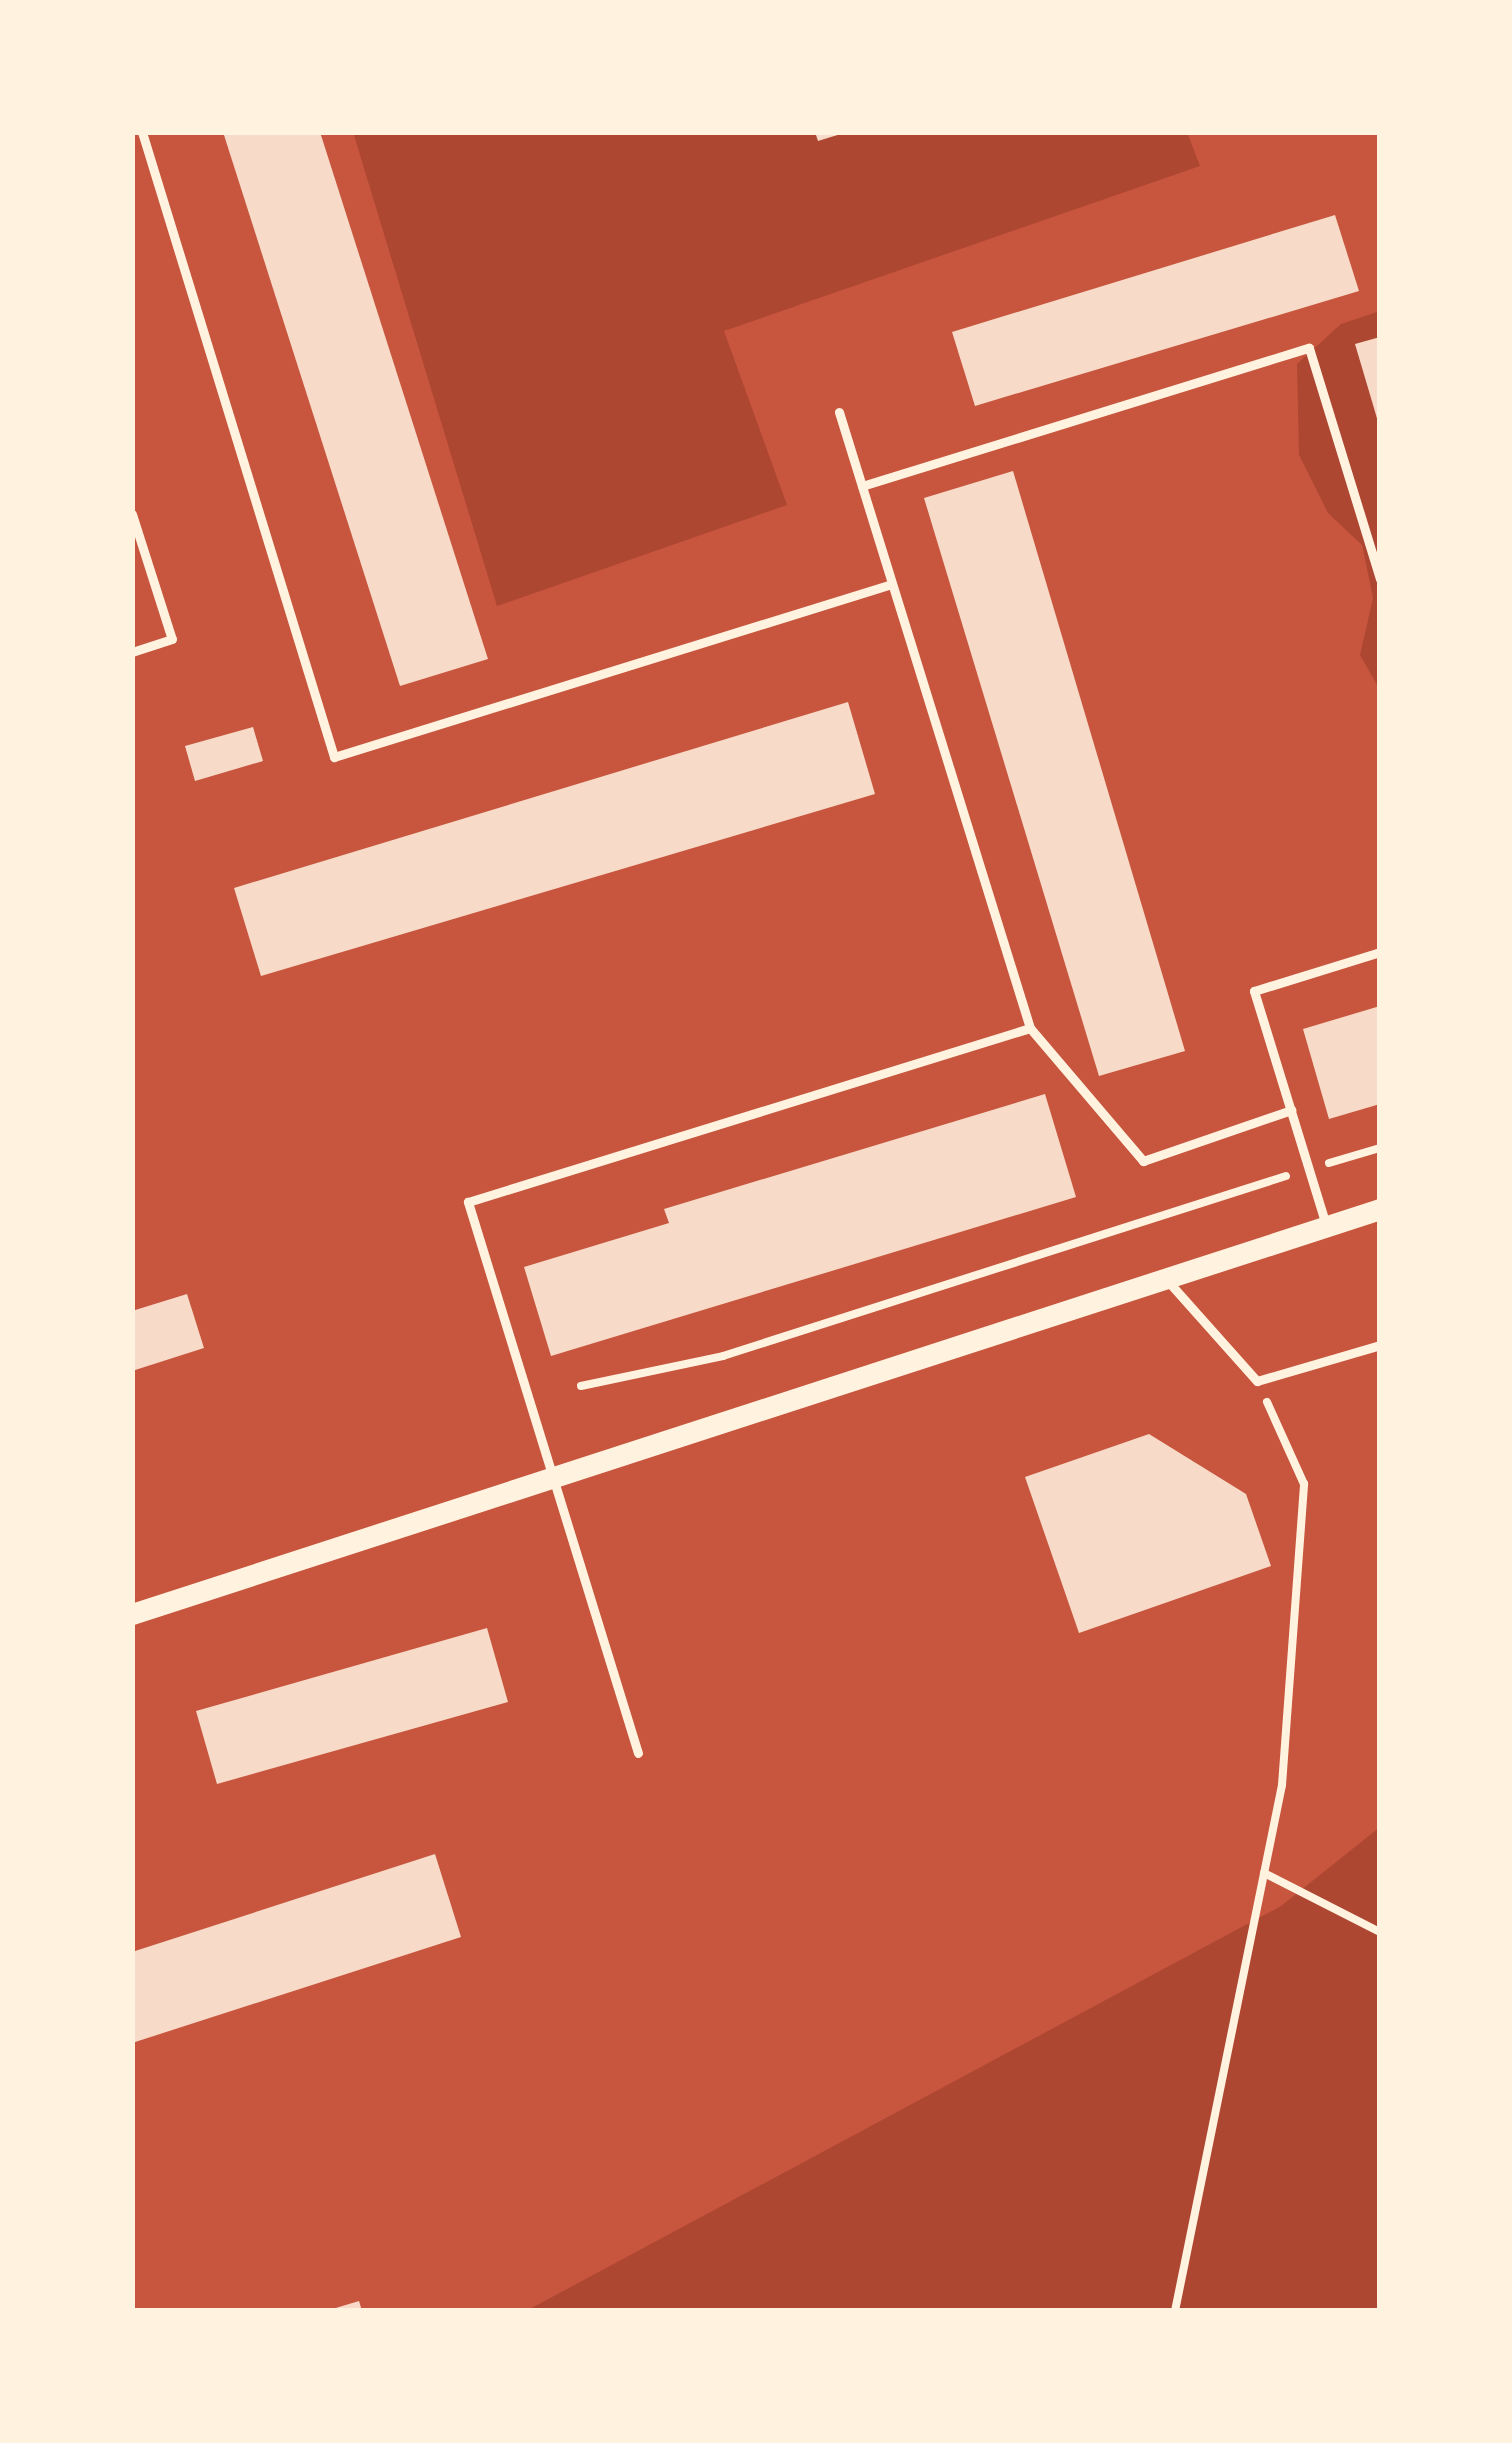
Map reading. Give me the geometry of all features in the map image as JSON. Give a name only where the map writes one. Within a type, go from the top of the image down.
[{"type":"street","points":[[132,1615],[554,1482],[1380,1209]]},
{"type":"lane","points":[[142,132],[334,757],[892,584]]},
{"type":"lane","points":[[862,486],[1309,348],[1380,579]]},
{"type":"lane","points":[[839,412],[1030,1028],[1143,1161],[1291,1110]]},
{"type":"lane","points":[[132,514],[172,639],[132,652]]},
{"type":"lane","points":[[1326,1225],[1254,991],[1380,952]]},
{"type":"lane","points":[[638,1753],[468,1202],[1030,1028]]},
{"type":"lane","points":[[1165,1278],[1257,1381],[1380,1345]]},
{"type":"path","points":[[581,1386],[723,1356],[1380,1148]]},
{"type":"path","points":[[1175,2311],[1282,1785],[1304,1484],[1257,1381]]},
{"type":"path","points":[[1264,1874],[1380,1932]]},
{"type":"shaded area","points":[[353,132],[1187,132],[1200,166],[724,331],[787,505],[497,606]]},
{"type":"shaded area","points":[[1380,311],[1380,337],[1356,345],[1380,429],[1380,690],[1360,655],[1373,598],[1362,545],[1328,513],[1299,455],[1297,364],[1341,324]]},
{"type":"shaded area","points":[[1380,1827],[1380,2311],[526,2311],[1281,1906]]},
{"type":"building","points":[[223,132],[320,132],[488,659],[400,686]]},
{"type":"building","points":[[815,132],[843,132],[844,133],[818,141]]},
{"type":"building","points":[[1335,215],[1359,291],[975,406],[952,332]]},
{"type":"building","points":[[1380,337],[1380,424],[1379,425],[1355,344]]},
{"type":"building","points":[[1013,471],[1185,1051],[1099,1076],[924,498]]},
{"type":"building","points":[[848,702],[875,794],[261,976],[234,888]]},
{"type":"building","points":[[253,727],[263,761],[195,781],[185,746]]},
{"type":"building","points":[[1380,1006],[1380,1104],[1329,1119],[1303,1029]]},
{"type":"building","points":[[1045,1094],[1076,1197],[551,1356],[524,1267],[669,1223],[664,1209]]},
{"type":"building","points":[[187,1294],[204,1348],[132,1371],[132,1311]]},
{"type":"building","points":[[1149,1434],[1246,1494],[1271,1566],[1079,1633],[1025,1477]]},
{"type":"building","points":[[487,1628],[508,1702],[217,1784],[196,1711]]},
{"type":"building","points":[[435,1854],[461,1937],[132,2043],[132,1952]]},
{"type":"building","points":[[359,2301],[362,2311],[329,2311],[329,2310]]}]
